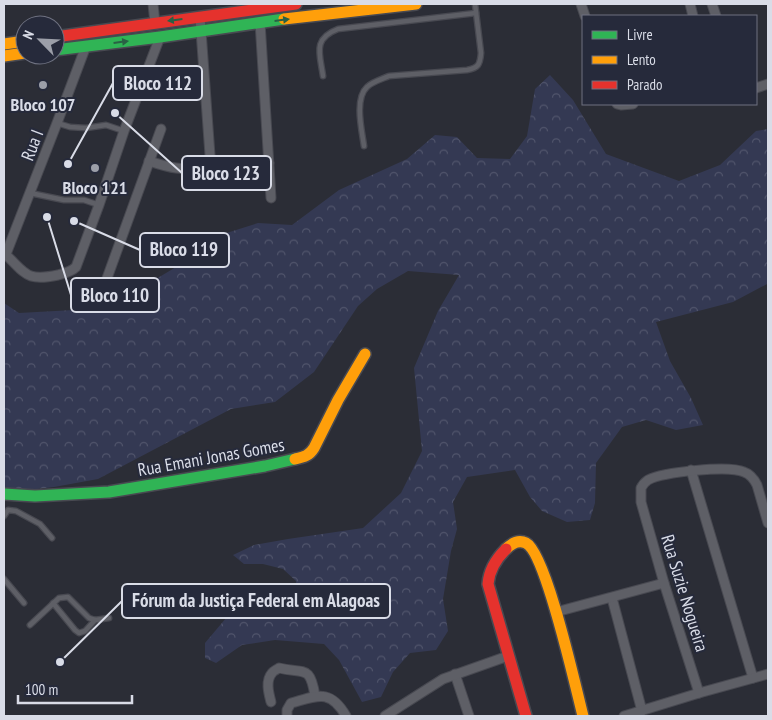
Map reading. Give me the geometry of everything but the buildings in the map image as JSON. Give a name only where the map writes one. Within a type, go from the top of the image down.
[{"type":"street","points":[[153,4],[155,23]]},
{"type":"street","points":[[65,36],[296,4]]},
{"type":"street","points":[[65,49],[260,22],[416,4]]},
{"type":"street","points":[[200,17],[211,169]]},
{"type":"street","points":[[260,22],[271,198]]},
{"type":"street","points":[[5,253],[22,270],[33,277],[46,277],[66,273],[76,267],[160,37]]},
{"type":"street","name":"Rua I","points":[[5,253],[86,46]]},
{"type":"street","points":[[102,292],[161,129]]},
{"type":"street","points":[[149,161],[177,168],[211,169],[269,163]]},
{"type":"street","name":"Rua Emani Jonas Gomes","points":[[4,494],[35,496],[109,492],[265,466],[305,457],[314,448],[338,400],[365,354]]},
{"type":"street","points":[[754,678],[691,470],[738,470],[748,474],[754,480],[765,500],[768,523]]},
{"type":"street","name":"Rua Suzie Nogueira","points":[[691,470],[646,480],[641,488],[641,502],[699,693]]},
{"type":"street","points":[[526,716],[488,584],[491,568],[509,545],[516,542],[528,544],[539,559],[556,612],[583,716]]},
{"type":"street","points":[[556,612],[664,582]]},
{"type":"street","points":[[612,598],[642,711]]},
{"type":"street","points":[[385,716],[402,712],[432,685],[443,679],[508,656]]},
{"type":"street","points":[[271,702],[268,683],[271,674],[279,668],[306,672],[312,678],[315,696]]},
{"type":"street","points":[[456,674],[469,716]]},
{"type":"street","points":[[624,716],[768,674]]},
{"type":"street","points":[[287,716],[288,706],[291,703],[315,696],[326,696],[339,706],[346,716]]},
{"type":"lane","points":[[364,146],[360,102],[366,87],[389,76],[474,69],[479,64],[480,53],[475,4]]},
{"type":"lane","points":[[323,76],[320,45],[322,39],[330,32],[338,29],[476,13]]},
{"type":"lane","points":[[57,123],[70,127],[86,128],[106,125],[124,132]]},
{"type":"lane","points":[[30,193],[64,200],[84,200],[99,205]]},
{"type":"lane","points":[[4,516],[8,510],[16,511],[40,524],[52,538]]},
{"type":"lane","points":[[4,579],[24,603]]},
{"type":"lane","points":[[30,625],[59,598],[68,597],[89,618],[95,620],[109,618]]},
{"type":"lane","points":[[53,603],[79,633],[84,631],[95,620]]},
{"type":"green space","points":[[550,75],[573,100],[606,154],[679,181],[720,165],[756,131],[768,129],[767,284],[733,302],[656,322],[670,361],[691,398],[703,425],[676,430],[646,420],[622,427],[596,463],[595,503],[590,520],[567,522],[542,511],[530,497],[515,470],[467,477],[453,502],[457,529],[451,551],[443,599],[448,631],[436,650],[410,653],[393,672],[381,697],[362,702],[339,660],[324,644],[275,640],[242,645],[216,663],[205,658],[205,643],[232,611],[249,607],[280,609],[297,599],[296,581],[283,569],[263,564],[244,564],[233,555],[254,545],[363,528],[401,493],[422,451],[414,368],[438,311],[459,275],[408,271],[377,289],[358,306],[314,372],[275,402],[231,409],[98,479],[11,492],[4,488],[4,303],[19,313],[92,309],[136,291],[181,264],[217,236],[258,223],[292,225],[339,190],[407,159],[435,135],[457,137],[477,158],[510,159],[527,136],[535,89]]},
{"type":"traffic: fast","points":[[65,49],[284,19]]},
{"type":"traffic: fast","points":[[4,494],[35,496],[109,492],[265,466],[295,459]]},
{"type":"traffic: slow","points":[[284,19],[416,4]]},
{"type":"traffic: slow","points":[[4,44],[15,42]]},
{"type":"traffic: slow","points":[[4,56],[15,54]]},
{"type":"traffic: slow","points":[[295,459],[306,456],[314,448],[338,400],[365,354]]},
{"type":"traffic: slow","points":[[506,549],[512,544],[523,542],[534,552],[551,595],[583,716]]},
{"type":"traffic: jam","points":[[65,36],[296,4]]},
{"type":"traffic: jam","points":[[506,549],[494,565],[488,584],[526,716]]},
{"type":"place","name":"Bloco 107","points":[[43,85]]},
{"type":"place","name":"Bloco 123","points":[[115,113]]},
{"type":"place","name":"Bloco 112","points":[[68,164]]},
{"type":"place","name":"Bloco 121","points":[[95,168]]},
{"type":"place","name":"Bloco 110","points":[[47,217]]},
{"type":"place","name":"Bloco 119","points":[[74,221]]},
{"type":"place","name":"Fórum da Justiça Federal em Alagoas","points":[[60,662]]}]
